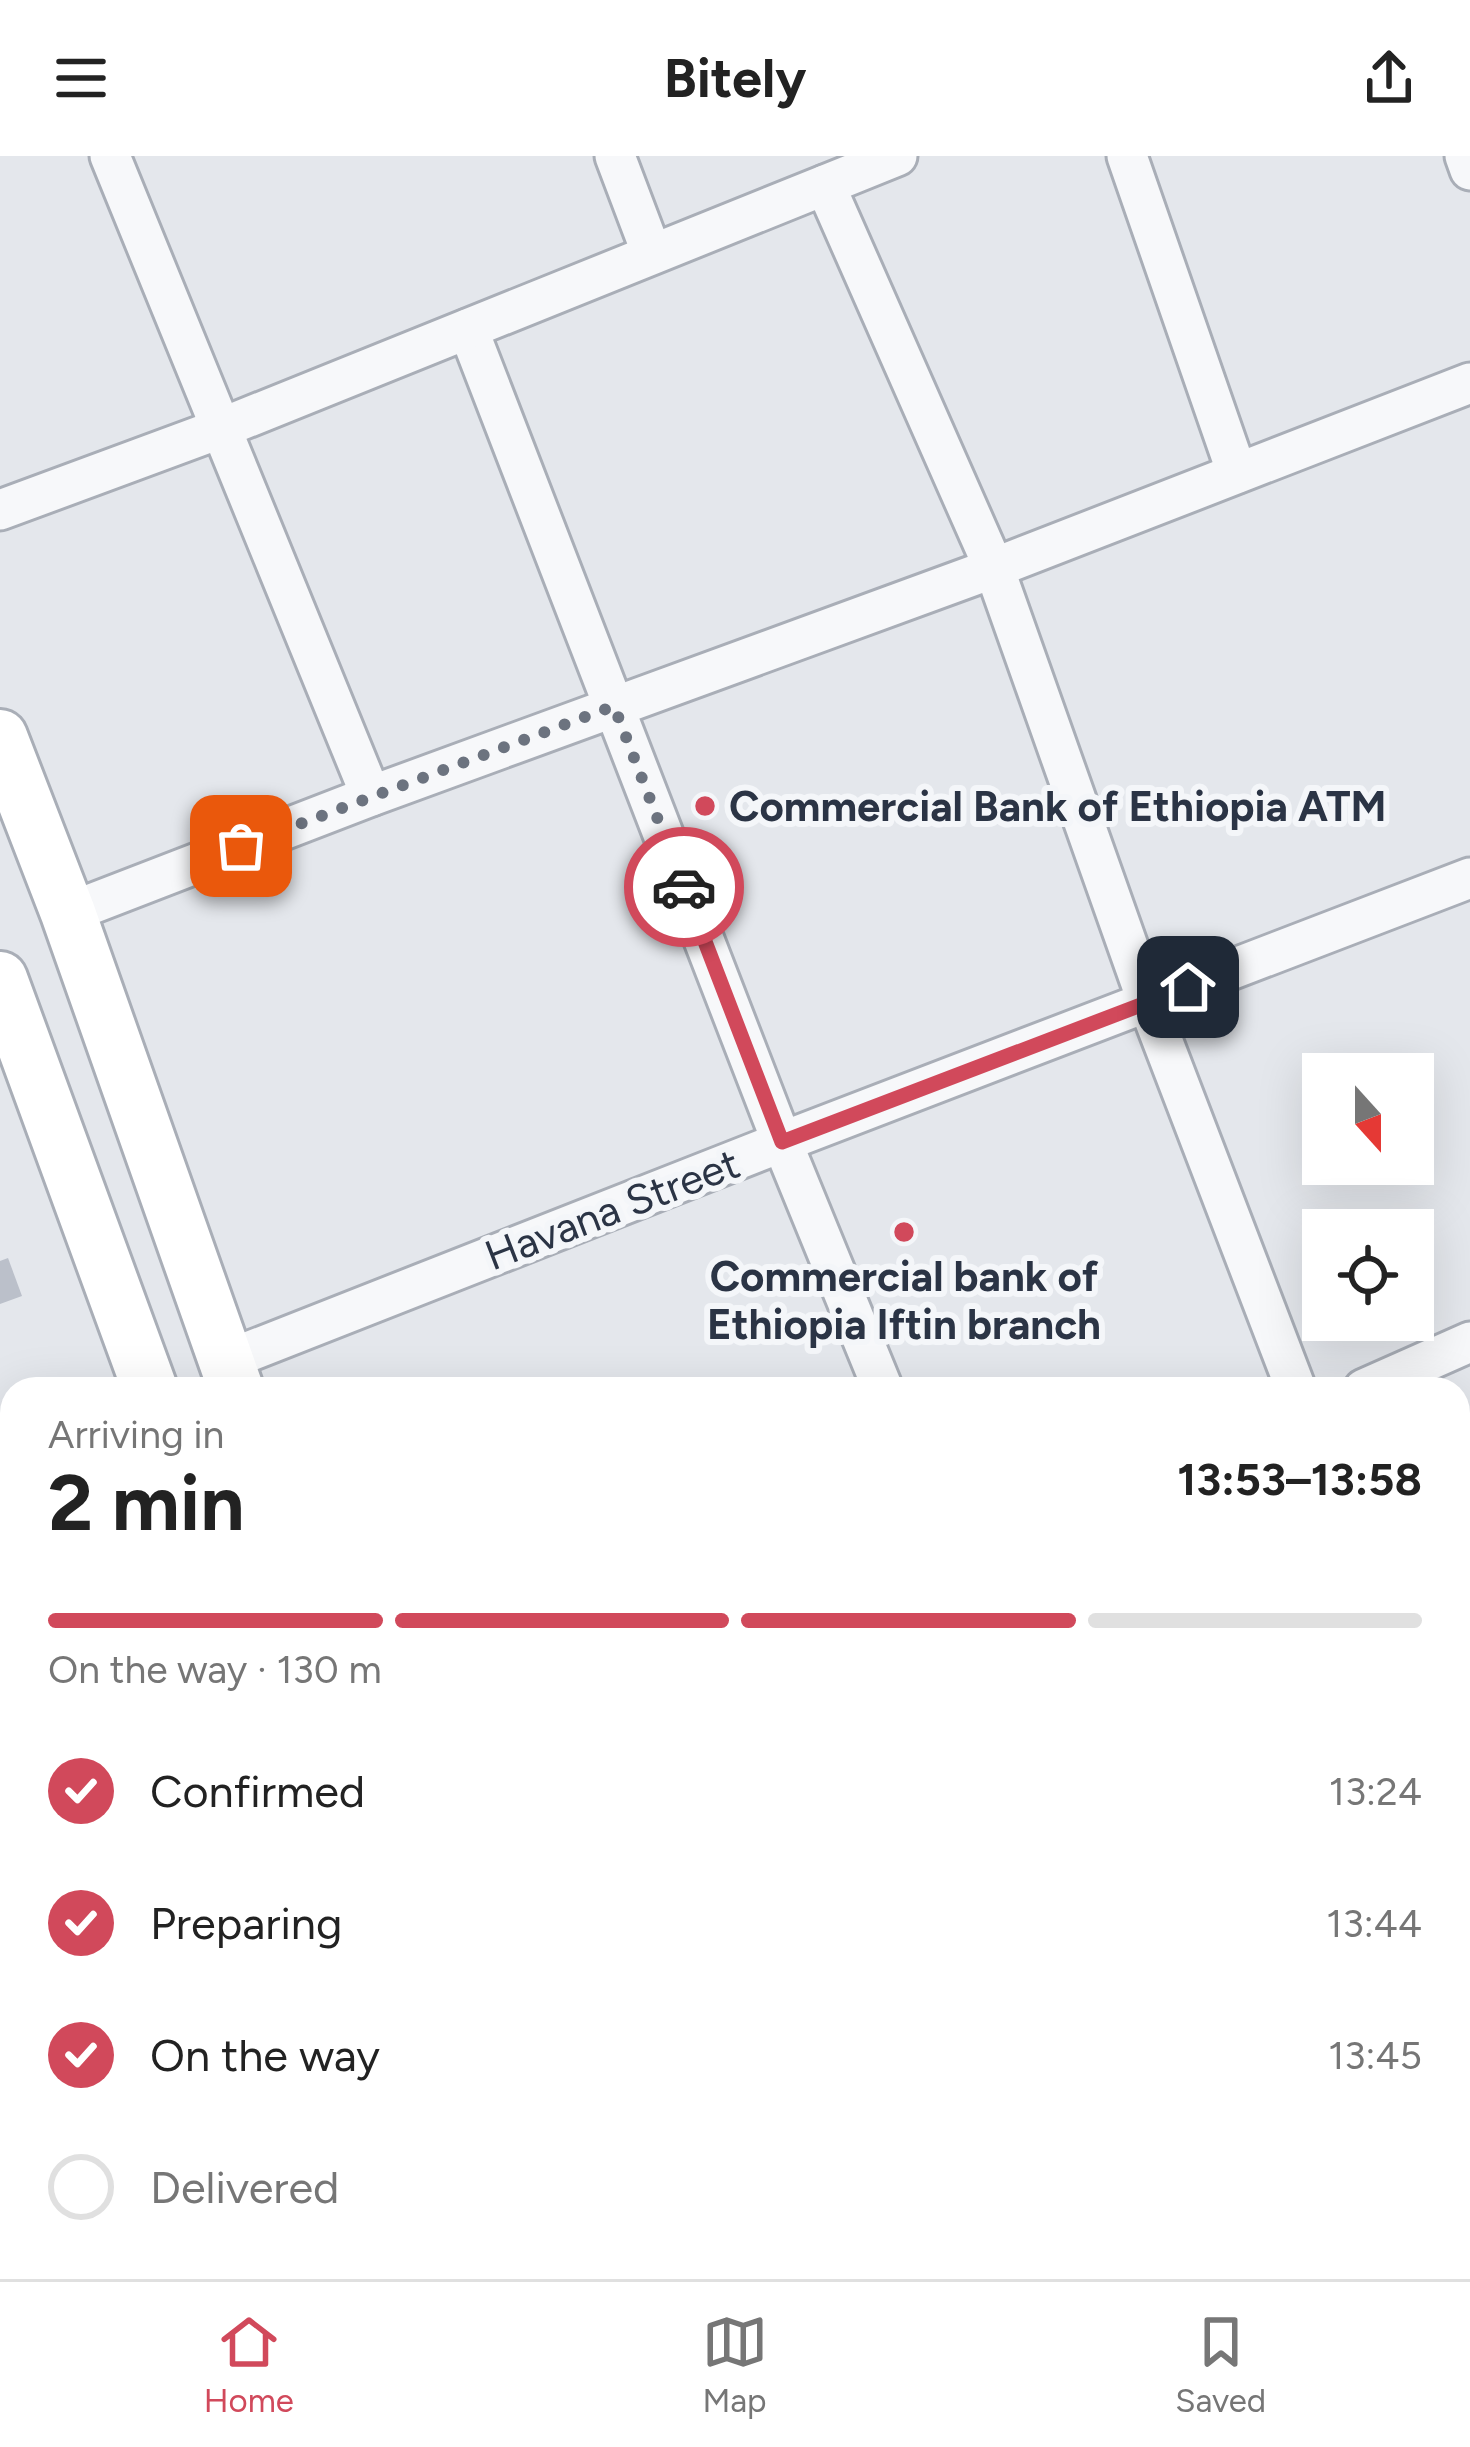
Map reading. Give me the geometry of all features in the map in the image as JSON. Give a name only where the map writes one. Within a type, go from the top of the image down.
[{"type":"main road","points":[[0,736],[68,913],[231,1375]]},
{"type":"main road","points":[[0,979],[146,1377]]},
{"type":"street","points":[[110,156],[371,796]]},
{"type":"street","points":[[615,156],[652,254]]},
{"type":"street","points":[[0,510],[219,429],[897,156]]},
{"type":"street","points":[[1126,156],[1237,473]]},
{"type":"street","points":[[1465,156],[1470,170]]},
{"type":"street","points":[[825,185],[994,568],[1148,1003],[1291,1377]]},
{"type":"street","points":[[468,329],[782,1142],[879,1377]]},
{"type":"street","points":[[68,913],[371,796],[994,568],[1470,383]]},
{"type":"street","name":"Havana Street","points":[[231,1375],[782,1142],[1470,878]]},
{"type":"street","points":[[1391,1377],[1470,1342]]},
{"type":"building","points":[[8,1258],[22,1296],[0,1304],[0,1261]]},
{"type":"way so far","points":[[241,846],[614,706],[684,887]]},
{"type":"place","name":"Commercial Bank of Ethiopia ATM","points":[[705,806]]},
{"type":"place","name":"Commercial bank of Ethiopia Iftin branch","points":[[904,1232]]},
{"type":"route","points":[[684,887],[782,1142],[1188,987]]}]
